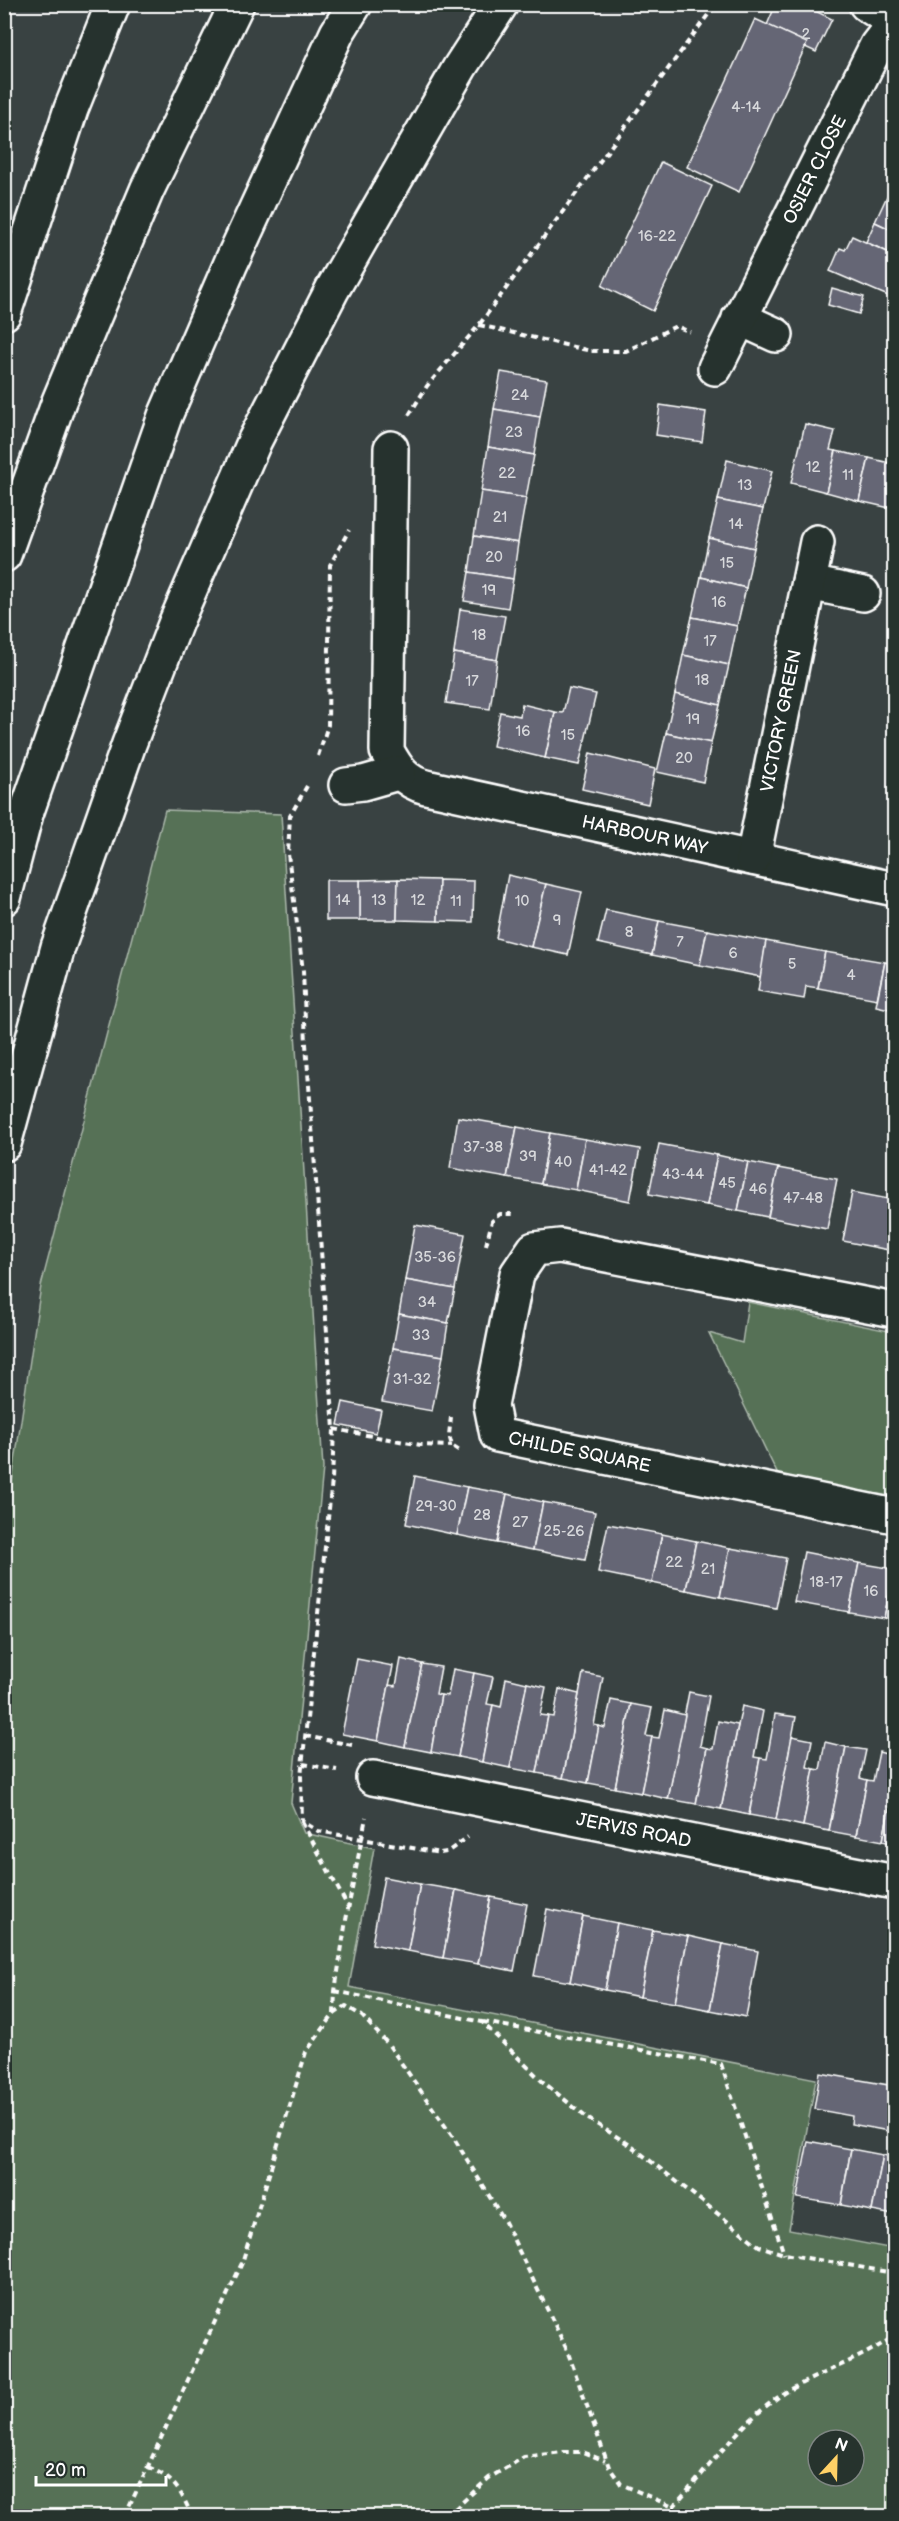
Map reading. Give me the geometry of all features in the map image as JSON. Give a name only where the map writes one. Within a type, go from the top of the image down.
[{"type":"main road","points":[[4,313],[71,110],[113,4]]},
{"type":"main road","points":[[4,555],[59,401],[143,201],[237,4]]},
{"type":"main road","points":[[4,898],[26,813],[165,416],[236,253],[338,33],[355,4]]},
{"type":"main road","points":[[4,1144],[58,947],[129,744],[185,600],[255,440],[332,290],[460,67],[501,4]]},
{"type":"main road","name":"OSIER CLOSE","points":[[715,368],[877,45],[894,23],[866,4]]},
{"type":"main road","points":[[739,318],[776,335]]},
{"type":"main road","points":[[346,785],[363,783],[398,772],[387,751],[391,448]]},
{"type":"main road","name":"VICTORY GREEN","points":[[753,858],[818,542]]},
{"type":"main road","points":[[809,584],[862,594]]},
{"type":"main road","name":"HARBOUR WAY","points":[[398,772],[416,784],[894,890]]},
{"type":"main road","name":"CHILDE SQUARE","points":[[894,1310],[560,1246],[534,1249],[517,1274],[491,1405],[497,1436],[894,1516]]},
{"type":"main road","name":"JERVIS ROAD","points":[[373,1778],[894,1882]]},
{"type":"path","points":[[391,448],[427,386],[479,325],[716,4]]},
{"type":"path","points":[[479,325],[591,351],[626,351],[676,326]]},
{"type":"path","points":[[315,763],[328,725],[330,565],[349,528]]},
{"type":"path","points":[[309,782],[290,816],[288,854],[303,971],[306,1044],[334,1429],[332,1480],[301,1776],[302,1821],[348,1908]]},
{"type":"path","points":[[334,1429],[421,1445],[452,1446],[497,1436]]},
{"type":"path","points":[[302,1821],[318,1831],[362,1839],[348,1908],[335,1991],[334,2014]]},
{"type":"path","points":[[335,1991],[482,2022],[721,2064],[784,2254]]},
{"type":"path","points":[[125,2517],[242,2263],[306,2052],[334,2014],[346,2006],[362,2016],[388,2044],[455,2140],[494,2204],[567,2350],[606,2461],[621,2484],[673,2507],[679,2517]]},
{"type":"path","points":[[482,2022],[542,2081],[587,2118],[630,2145],[759,2246],[784,2254],[894,2272]]},
{"type":"path","points":[[673,2507],[740,2431],[776,2399],[805,2381],[861,2357],[894,2336]]},
{"type":"path","points":[[447,2517],[489,2478],[524,2457],[583,2452],[606,2461]]},
{"type":"path","points":[[148,2467],[174,2482],[182,2493],[192,2517]]},
{"type":"green space","points":[[165,810],[281,814],[323,1468],[291,1803],[304,1833],[374,1848],[349,1987],[816,2079],[789,2229],[894,2249],[894,2516],[5,2516],[5,1529],[41,1286]]},
{"type":"green space","points":[[748,1302],[894,1332],[894,1497],[778,1475],[709,1333],[742,1343]]},
{"type":"building","points":[[776,4],[801,4],[832,19],[816,52],[805,47],[807,43],[767,25]]},
{"type":"building","points":[[755,19],[807,43],[739,192],[687,167]]},
{"type":"building","points":[[661,162],[712,186],[653,311],[602,286]]},
{"type":"building","points":[[894,178],[894,197],[888,194]]},
{"type":"building","points":[[888,194],[894,197],[894,231],[875,222]]},
{"type":"building","points":[[875,222],[894,231],[894,255],[866,242]]},
{"type":"building","points":[[852,236],[894,255],[894,281],[888,296],[830,271],[840,248],[845,250]]},
{"type":"building","points":[[832,288],[864,297],[859,314],[828,305]]},
{"type":"building","points":[[501,372],[547,380],[540,417],[494,409]]},
{"type":"building","points":[[660,405],[706,412],[702,442],[656,435]]},
{"type":"building","points":[[494,409],[540,417],[534,455],[488,447]]},
{"type":"building","points":[[805,424],[835,431],[830,450],[836,451],[826,492],[791,483]]},
{"type":"building","points":[[488,447],[534,455],[526,498],[481,491]]},
{"type":"building","points":[[836,451],[869,458],[859,501],[826,492]]},
{"type":"building","points":[[869,458],[894,464],[894,509],[859,501]]},
{"type":"building","points":[[727,460],[772,471],[763,509],[718,500]]},
{"type":"building","points":[[481,491],[526,498],[518,543],[474,536]]},
{"type":"building","points":[[718,500],[763,509],[754,548],[709,538]]},
{"type":"building","points":[[474,536],[518,543],[513,579],[469,572]]},
{"type":"building","points":[[709,538],[754,548],[746,588],[701,577]]},
{"type":"building","points":[[469,572],[513,579],[508,608],[464,601]]},
{"type":"building","points":[[701,577],[746,588],[737,626],[692,617]]},
{"type":"building","points":[[460,609],[505,616],[497,660],[454,653]]},
{"type":"building","points":[[692,617],[737,626],[729,665],[683,655]]},
{"type":"building","points":[[454,653],[497,660],[490,709],[446,703]]},
{"type":"building","points":[[683,655],[729,665],[720,705],[675,694]]},
{"type":"building","points":[[569,688],[596,694],[579,765],[545,758],[555,712],[563,713]]},
{"type":"building","points":[[675,694],[720,705],[711,743],[666,733]]},
{"type":"building","points":[[522,704],[555,712],[545,758],[493,746],[500,712],[520,716]]},
{"type":"building","points":[[666,733],[711,743],[703,782],[657,772]]},
{"type":"building","points":[[590,753],[655,769],[648,804],[582,789]]},
{"type":"building","points":[[894,799],[894,823],[889,822]]},
{"type":"building","points":[[508,875],[546,884],[531,947],[496,938]]},
{"type":"building","points":[[398,879],[397,920],[360,920],[360,880]]},
{"type":"building","points":[[398,879],[439,880],[438,921],[397,920]]},
{"type":"building","points":[[326,880],[360,880],[360,920],[326,920]]},
{"type":"building","points":[[439,880],[474,881],[473,922],[438,921]]},
{"type":"building","points":[[546,884],[582,892],[568,955],[531,947]]},
{"type":"building","points":[[606,910],[659,921],[652,955],[598,943]]},
{"type":"building","points":[[659,921],[707,930],[700,965],[652,955]]},
{"type":"building","points":[[707,930],[766,941],[761,977],[700,965]]},
{"type":"building","points":[[766,941],[825,952],[818,988],[806,986],[804,999],[758,991]]},
{"type":"building","points":[[825,952],[885,962],[877,999],[818,988]]},
{"type":"building","points":[[885,962],[894,964],[894,1010],[876,1006]]},
{"type":"building","points":[[458,1117],[517,1127],[507,1178],[450,1168]]},
{"type":"building","points":[[517,1127],[550,1133],[541,1184],[507,1178]]},
{"type":"building","points":[[550,1133],[585,1139],[576,1190],[541,1184]]},
{"type":"building","points":[[585,1139],[640,1149],[630,1201],[576,1190]]},
{"type":"building","points":[[659,1144],[717,1155],[707,1205],[649,1194]]},
{"type":"building","points":[[717,1155],[748,1162],[738,1211],[707,1205]]},
{"type":"building","points":[[748,1162],[778,1168],[768,1217],[738,1211]]},
{"type":"building","points":[[778,1168],[837,1179],[827,1229],[768,1217]]},
{"type":"building","points":[[852,1192],[894,1200],[894,1251],[843,1241]]},
{"type":"building","points":[[415,1225],[465,1234],[455,1289],[405,1280]]},
{"type":"building","points":[[405,1280],[455,1289],[448,1323],[399,1314]]},
{"type":"building","points":[[399,1314],[448,1323],[443,1356],[393,1348]]},
{"type":"building","points":[[393,1348],[443,1356],[432,1411],[382,1402]]},
{"type":"building","points":[[343,1402],[381,1410],[376,1433],[338,1425]]},
{"type":"building","points":[[415,1476],[467,1487],[457,1535],[406,1524]]},
{"type":"building","points":[[467,1487],[507,1494],[497,1543],[457,1535]]},
{"type":"building","points":[[507,1494],[543,1502],[533,1550],[497,1543]]},
{"type":"building","points":[[543,1502],[595,1512],[585,1560],[533,1550]]},
{"type":"building","points":[[608,1524],[662,1534],[652,1583],[598,1572]]},
{"type":"building","points":[[662,1534],[696,1541],[686,1590],[652,1583]]},
{"type":"building","points":[[696,1541],[730,1548],[720,1597],[686,1590]]},
{"type":"building","points":[[730,1548],[786,1558],[776,1608],[720,1597]]},
{"type":"building","points":[[804,1552],[859,1563],[849,1612],[794,1602]]},
{"type":"building","points":[[859,1563],[894,1569],[884,1618],[849,1612]]},
{"type":"building","points":[[894,1569],[894,1621],[884,1618]]},
{"type":"building","points":[[357,1659],[393,1666],[378,1741],[342,1734]]},
{"type":"building","points":[[401,1659],[422,1664],[405,1747],[378,1741],[389,1685],[396,1686]]},
{"type":"building","points":[[422,1664],[441,1667],[436,1694],[441,1695],[431,1752],[405,1747]]},
{"type":"building","points":[[453,1669],[474,1673],[458,1757],[431,1752],[441,1695],[448,1696]]},
{"type":"building","points":[[474,1673],[493,1677],[487,1704],[493,1705],[482,1762],[458,1757]]},
{"type":"building","points":[[583,1673],[603,1677],[594,1725],[599,1726],[588,1783],[563,1778]]},
{"type":"building","points":[[506,1678],[527,1683],[510,1768],[482,1762],[493,1705],[501,1707]]},
{"type":"building","points":[[527,1683],[546,1687],[540,1715],[548,1716],[537,1773],[510,1768]]},
{"type":"building","points":[[559,1689],[579,1694],[563,1778],[537,1773],[548,1716],[554,1717]]},
{"type":"building","points":[[689,1692],[709,1696],[700,1746],[707,1748],[696,1804],[668,1799]]},
{"type":"building","points":[[611,1700],[631,1704],[615,1788],[588,1783],[599,1726],[605,1728]]},
{"type":"building","points":[[631,1704],[652,1708],[646,1736],[652,1737],[641,1793],[615,1788]]},
{"type":"building","points":[[742,1706],[763,1711],[754,1757],[760,1758],[749,1815],[721,1809]]},
{"type":"building","points":[[665,1710],[685,1715],[668,1799],[641,1793],[652,1737],[659,1738]]},
{"type":"building","points":[[775,1714],[796,1717],[776,1820],[749,1815],[760,1758],[767,1759]]},
{"type":"building","points":[[718,1721],[738,1725],[721,1809],[696,1804],[707,1748],[713,1749]]},
{"type":"building","points":[[792,1736],[812,1740],[807,1767],[814,1769],[803,1826],[776,1820]]},
{"type":"building","points":[[825,1742],[846,1747],[829,1831],[803,1826],[814,1769],[820,1770]]},
{"type":"building","points":[[846,1747],[866,1750],[860,1778],[867,1780],[856,1836],[829,1831]]},
{"type":"building","points":[[879,1752],[894,1756],[894,1782],[883,1841],[856,1836],[867,1780],[873,1781]]},
{"type":"building","points":[[894,1782],[894,1844],[883,1841]]},
{"type":"building","points":[[384,1877],[420,1884],[408,1951],[372,1944]]},
{"type":"building","points":[[420,1884],[456,1890],[443,1958],[408,1951]]},
{"type":"building","points":[[456,1890],[491,1897],[478,1964],[443,1958]]},
{"type":"building","points":[[491,1897],[527,1904],[514,1971],[478,1964]]},
{"type":"building","points":[[547,1909],[583,1916],[570,1982],[534,1976]]},
{"type":"building","points":[[583,1916],[617,1923],[605,1990],[570,1982]]},
{"type":"building","points":[[617,1923],[653,1930],[640,1997],[605,1990]]},
{"type":"building","points":[[653,1930],[688,1936],[675,2003],[640,1997]]},
{"type":"building","points":[[688,1936],[723,1944],[710,2010],[675,2003]]},
{"type":"building","points":[[723,1944],[758,1951],[746,2017],[710,2010]]},
{"type":"building","points":[[820,2073],[894,2086],[894,2132],[851,2124],[852,2116],[814,2109]]},
{"type":"building","points":[[808,2141],[851,2149],[841,2205],[797,2198]]},
{"type":"building","points":[[851,2149],[883,2155],[872,2211],[841,2205]]},
{"type":"building","points":[[883,2155],[894,2157],[894,2215],[872,2211]]}]
